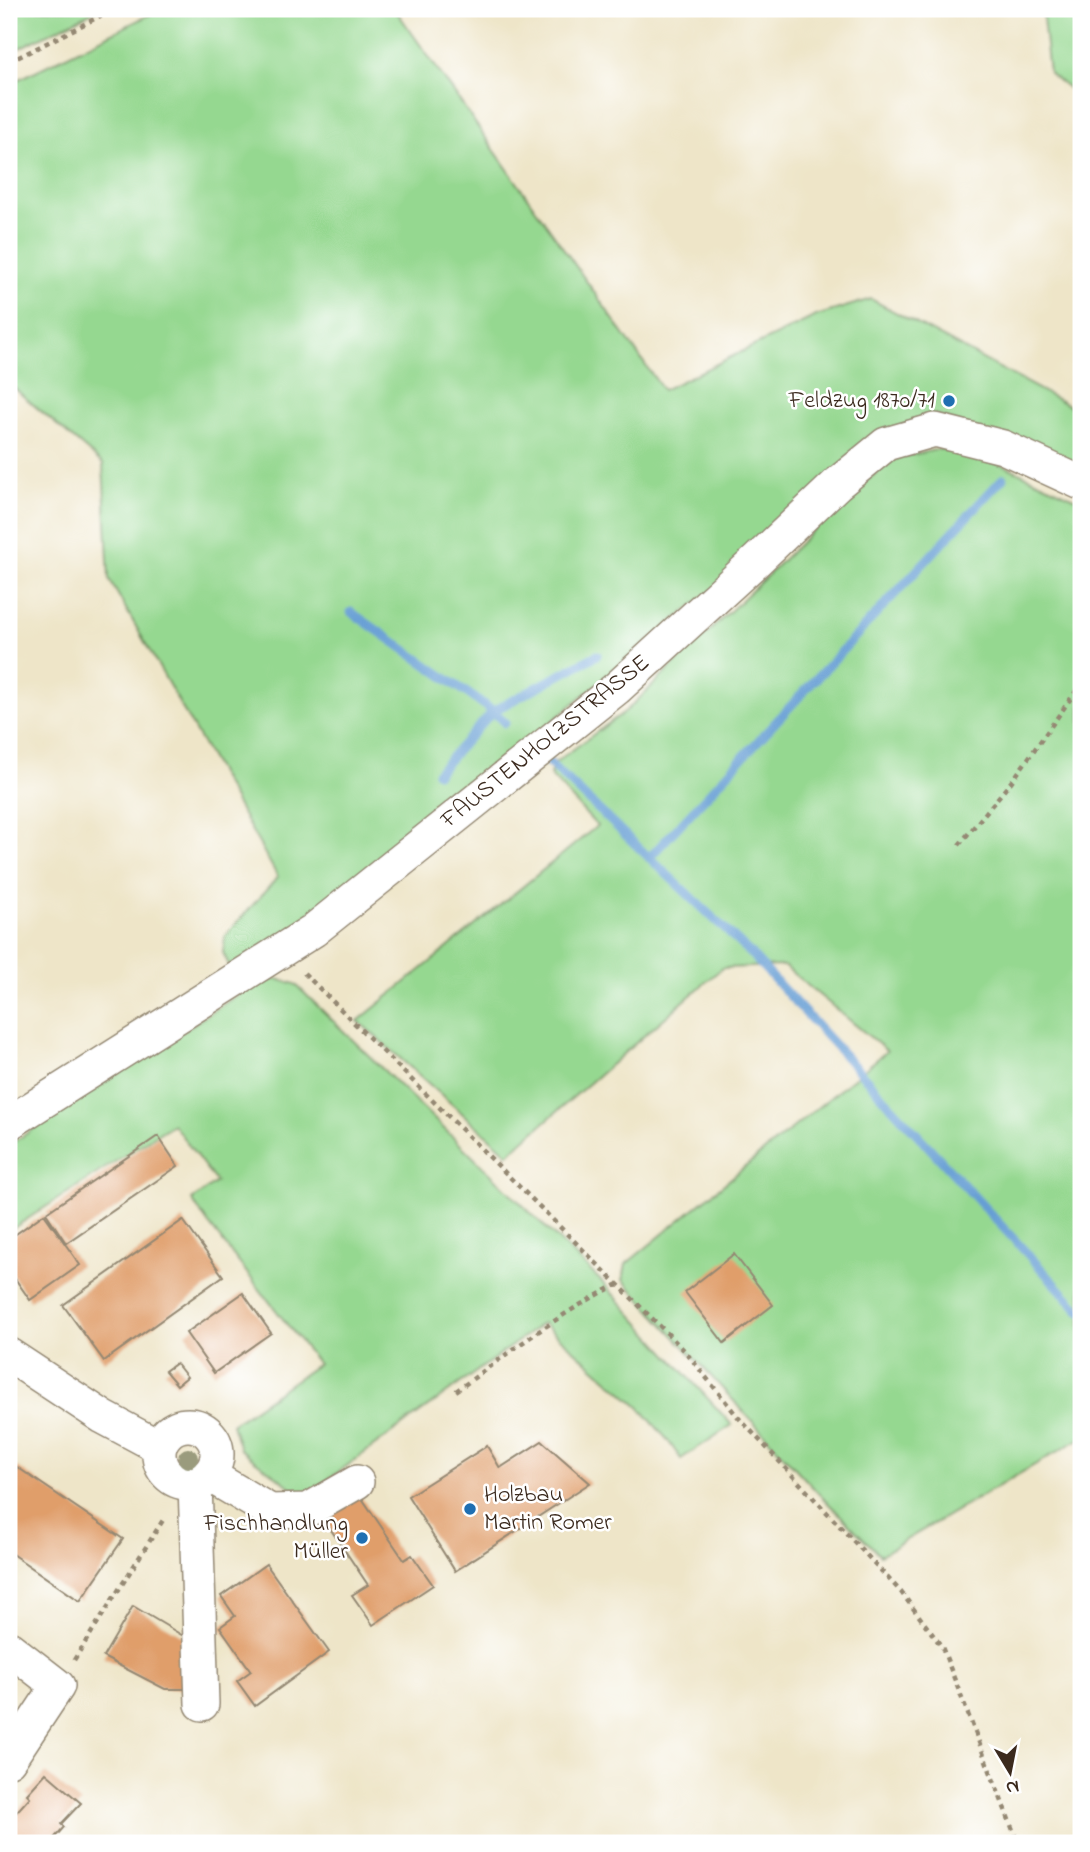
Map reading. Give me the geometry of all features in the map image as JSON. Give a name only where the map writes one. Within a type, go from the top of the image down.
[{"type":"street","name":"FAUSTENHOLZSTRASSE","points":[[9,1122],[314,930],[617,688],[837,484],[886,444],[935,430],[1003,447],[1081,483]]},
{"type":"street","points":[[9,1355],[103,1417],[159,1447]]},
{"type":"street","points":[[197,1481],[214,1468],[217,1452],[212,1437],[206,1431],[182,1425],[167,1433],[159,1447],[158,1456],[164,1472],[170,1478],[197,1481],[270,1511],[308,1510],[357,1482]]},
{"type":"street","points":[[197,1481],[202,1704]]},
{"type":"street","points":[[9,1648],[58,1686],[9,1760]]},
{"type":"path","points":[[9,62],[114,9]]},
{"type":"path","points":[[959,845],[1015,777],[1081,684]]},
{"type":"path","points":[[267,958],[303,972],[619,1284],[684,1350],[738,1417],[901,1592],[942,1647],[1018,1843]]},
{"type":"path","points":[[456,1391],[555,1320],[619,1284]]},
{"type":"path","points":[[58,1686],[197,1481]]},
{"type":"green space","points":[[9,9],[99,9],[9,53]]},
{"type":"green space","points":[[161,9],[395,9],[663,390],[816,316],[871,299],[1081,412],[1081,468],[936,415],[673,621],[305,926],[230,967],[223,953],[225,936],[278,877],[109,579],[103,464],[9,384],[9,84]]},
{"type":"green space","points":[[1042,9],[1081,9],[1081,98],[1049,73]]},
{"type":"green space","points":[[940,449],[1001,464],[1081,501],[1081,1438],[880,1555],[819,1494],[623,1280],[626,1264],[887,1051],[784,966],[722,968],[508,1154],[358,1021],[597,826],[550,775],[553,764],[627,710],[850,493],[896,458]]},
{"type":"green space","points":[[277,979],[295,984],[602,1282],[732,1425],[681,1459],[639,1407],[543,1323],[304,1497],[240,1449],[232,1424],[318,1364],[192,1200],[216,1182],[173,1124],[9,1231],[9,1145],[254,984]]},
{"type":"building","points":[[158,1136],[178,1166],[66,1243],[46,1213]]},
{"type":"building","points":[[44,1214],[80,1265],[30,1300],[9,1270],[9,1239]]},
{"type":"building","points":[[183,1220],[223,1276],[104,1361],[63,1305]]},
{"type":"building","points":[[734,1254],[773,1305],[724,1343],[685,1292]]},
{"type":"building","points":[[243,1293],[271,1333],[214,1373],[186,1333]]},
{"type":"building","points":[[176,1363],[187,1377],[177,1385],[165,1371]]},
{"type":"building","name":"Holzbau Martin Romer","points":[[542,1441],[590,1483],[455,1571],[408,1496],[487,1446],[500,1468]]},
{"type":"building","points":[[17,1467],[123,1539],[80,1601],[9,1552],[9,1479]]},
{"type":"building","points":[[357,1491],[404,1560],[412,1555],[433,1585],[373,1625],[352,1595],[368,1585],[321,1515]]},
{"type":"building","points":[[266,1564],[329,1652],[255,1706],[237,1681],[251,1671],[220,1627],[235,1616],[221,1596]]},
{"type":"building","points":[[133,1606],[195,1643],[194,1689],[165,1689],[103,1657]]},
{"type":"building","points":[[46,1773],[81,1803],[61,1824],[64,1827],[50,1843],[9,1843],[9,1826],[13,1821],[11,1818],[30,1797],[27,1794]]},
{"type":"waterway","points":[[649,858],[1003,478]]},
{"type":"waterway","points":[[351,612],[493,711],[505,723]]},
{"type":"waterway","points":[[437,773],[493,711],[597,655]]},
{"type":"waterway","points":[[544,758],[750,953],[1081,1312]]},
{"type":"place","name":"Feldzug 1870/71","points":[[949,401]]},
{"type":"place","name":"Holzbau Martin Romer","points":[[470,1509]]},
{"type":"place","name":"Fischhandlung Müller","points":[[362,1538]]}]
